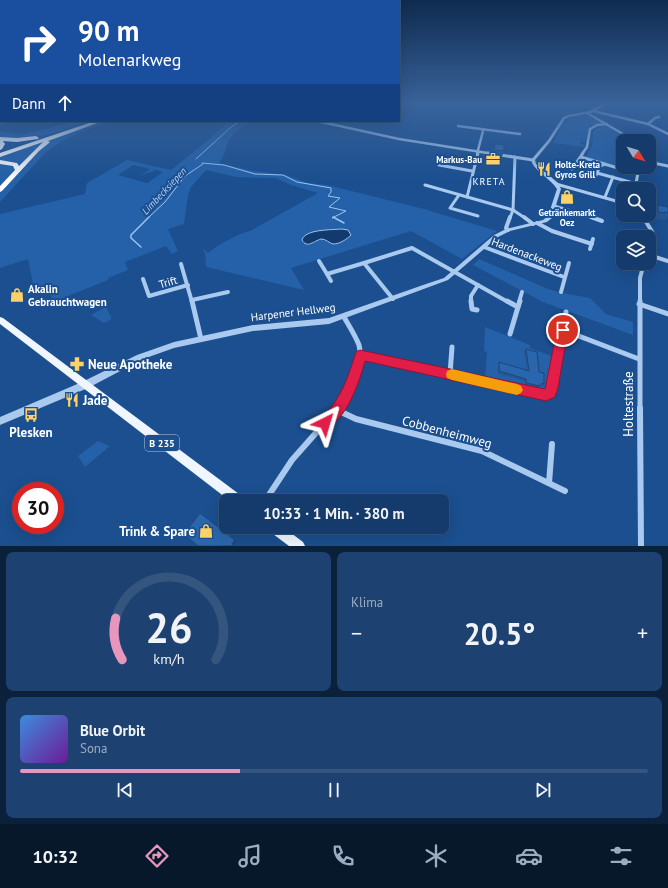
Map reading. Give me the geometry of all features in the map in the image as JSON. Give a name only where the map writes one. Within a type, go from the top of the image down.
[{"type":"highway","points":[[0,154],[72,128]]},
{"type":"highway","points":[[0,154],[78,128]]},
{"type":"highway","points":[[0,190],[42,145],[68,132]]},
{"type":"highway","points":[[0,148],[2,144],[0,140],[25,140],[59,133]]},
{"type":"highway","points":[[0,162],[15,164],[18,170]]},
{"type":"main road","name":"B 235","points":[[0,320],[230,494]]},
{"type":"main road","points":[[283,534],[299,546]]},
{"type":"street","points":[[351,128],[394,138],[533,160]]},
{"type":"street","points":[[478,128],[520,134]]},
{"type":"street","points":[[533,160],[557,128]]},
{"type":"street","points":[[572,169],[588,144],[591,128]]},
{"type":"street","points":[[614,128],[623,134]]},
{"type":"street","points":[[657,128],[668,134]]},
{"type":"street","points":[[467,197],[483,131],[482,129]]},
{"type":"street","points":[[580,156],[616,167]]},
{"type":"street","points":[[508,230],[506,228],[513,210],[515,157]]},
{"type":"street","points":[[533,160],[535,165],[556,184],[616,201]]},
{"type":"street","points":[[656,163],[668,166]]},
{"type":"street","points":[[595,178],[600,166],[605,164]]},
{"type":"street","points":[[439,165],[472,172]]},
{"type":"street","points":[[597,173],[630,182]]},
{"type":"street","points":[[636,182],[638,174]]},
{"type":"street","points":[[605,197],[613,177]]},
{"type":"street","points":[[425,184],[513,210],[552,231],[592,244]]},
{"type":"street","name":"Harpener Hellweg","points":[[0,421],[85,385],[140,357],[174,345],[253,328],[309,323],[344,317],[446,279],[496,236],[508,230],[535,223],[550,217],[559,191],[556,184]]},
{"type":"street","points":[[459,195],[450,208],[478,216]]},
{"type":"street","points":[[554,206],[602,221]]},
{"type":"street","points":[[590,249],[593,239]]},
{"type":"street","name":"Hardenackeweg","points":[[484,247],[564,278]]},
{"type":"street","points":[[328,274],[412,248],[518,307]]},
{"type":"street","points":[[656,257],[668,261]]},
{"type":"street","points":[[319,260],[331,281]]},
{"type":"street","points":[[364,263],[393,299]]},
{"type":"street","name":"Hardenackeweg","points":[[561,292],[569,263]]},
{"type":"street","points":[[181,264],[188,285],[201,339]]},
{"type":"street","name":"Holtestraße","points":[[641,546],[639,304],[640,278],[642,270]]},
{"type":"street","name":"Trift","points":[[143,279],[148,296],[188,285]]},
{"type":"street","points":[[477,310],[472,309],[471,296],[478,285]]},
{"type":"street","points":[[192,300],[228,292]]},
{"type":"street","points":[[510,334],[522,292]]},
{"type":"street","points":[[639,304],[668,314]]},
{"type":"street","points":[[360,355],[546,395],[550,393],[566,312]]},
{"type":"street","points":[[270,494],[295,455],[337,410],[353,382],[360,355],[354,334],[344,317]]},
{"type":"street","points":[[563,330],[639,359]]},
{"type":"street","points":[[450,374],[452,347]]},
{"type":"street","name":"Cobbenheimweg","points":[[337,410],[371,423],[482,451],[565,491]]},
{"type":"street","points":[[549,483],[552,444]]},
{"type":"shaded area","points":[[47,128],[67,128],[39,137],[11,139],[0,137],[0,132],[25,134]]},
{"type":"shaded area","points":[[91,128],[70,137],[46,152],[0,202],[0,163],[14,166],[14,170],[19,169],[28,163],[47,143],[75,130]]},
{"type":"shaded area","points":[[221,128],[240,128],[233,134],[227,143],[219,163],[253,171],[286,175],[308,183],[327,185],[424,209],[497,231],[462,259],[411,231],[291,268],[304,290],[206,267],[203,248],[208,253],[228,240],[250,231],[318,193],[291,185],[276,178],[236,177],[206,170],[191,187],[188,195],[184,224],[168,229],[178,251],[172,254],[166,246],[125,262],[128,270],[108,278],[108,280],[48,304],[45,301],[52,297],[43,287],[33,284],[28,259],[0,268],[0,214],[85,194],[87,183],[127,160],[171,170]],"holes":[[[133,165],[150,169],[140,176],[156,170],[163,172],[147,183],[118,175]],[[348,230],[350,236],[343,241],[334,244],[321,239],[310,245],[315,231]]]},
{"type":"shaded area","points":[[561,128],[590,128],[587,139],[580,138],[586,140],[587,142],[581,141],[580,144],[586,145],[585,147],[553,143]]},
{"type":"shaded area","points":[[596,128],[610,128],[619,134],[616,134],[616,166],[586,157],[592,146],[593,133]]},
{"type":"shaded area","points":[[50,139],[39,146],[20,166],[15,162],[0,161],[0,157]]},
{"type":"shaded area","points":[[342,229],[348,230],[351,235],[338,243],[333,244],[321,239],[311,244],[306,244],[302,240],[304,236],[313,232]]},
{"type":"shaded area","points":[[479,259],[548,289],[590,298],[606,314],[633,322],[633,335],[543,302],[473,265]]},
{"type":"shaded area","points":[[106,307],[112,319],[104,323],[91,315]]},
{"type":"shaded area","points":[[485,327],[530,345],[530,348],[554,357],[548,391],[544,393],[485,379],[487,352],[484,351]]},
{"type":"shaded area","points":[[98,441],[110,446],[85,467],[78,456]]},
{"type":"building","points":[[495,144],[504,145],[504,151],[494,150]]},
{"type":"building","points":[[658,205],[668,207],[668,213],[658,212]]},
{"type":"building","points":[[526,349],[537,352],[539,372],[544,373],[544,384],[542,383],[540,386],[526,383],[526,379],[499,371],[499,362],[529,371]]},
{"type":"building","name":"Trink & Spare","points":[[200,513],[219,528],[219,534],[227,534],[235,540],[232,544],[234,546],[198,546],[184,534]]},
{"type":"waterway","points":[[196,159],[229,128]]},
{"type":"waterway","points":[[202,163],[224,165],[255,174],[283,175],[297,182],[331,188],[331,192],[328,196],[340,198],[329,207],[346,211],[333,217]]},
{"type":"waterway","name":"Limbecksiepen","points":[[148,218],[165,202],[185,176],[203,164]]},
{"type":"waterway","points":[[333,217],[344,223]]},
{"type":"waterway","name":"Limbecksiepen","points":[[141,247],[131,238],[131,235],[148,218]]},
{"type":"slow traffic","points":[[452,374],[517,390]]},
{"type":"place","name":"Markus-Bau","points":[[493,159]]},
{"type":"place","name":"Holte-Kreta Gyros Grill","points":[[544,169]]},
{"type":"place","name":"Getränkemarkt Oez","points":[[567,197]]},
{"type":"place","name":"Akalin Gebrauchtwagen","points":[[17,295]]},
{"type":"place","name":"Neue Apotheke","points":[[77,364]]},
{"type":"place","name":"Jade","points":[[72,400]]},
{"type":"place","name":"Plesken","points":[[31,415]]},
{"type":"place","name":"Trink & Spare","points":[[206,531]]},
{"type":"district","name":"KRETA","points":[[489,181]]},
{"type":"route","points":[[325,423],[337,410],[353,382],[360,355],[546,395],[550,393],[552,388],[563,330]]}]
